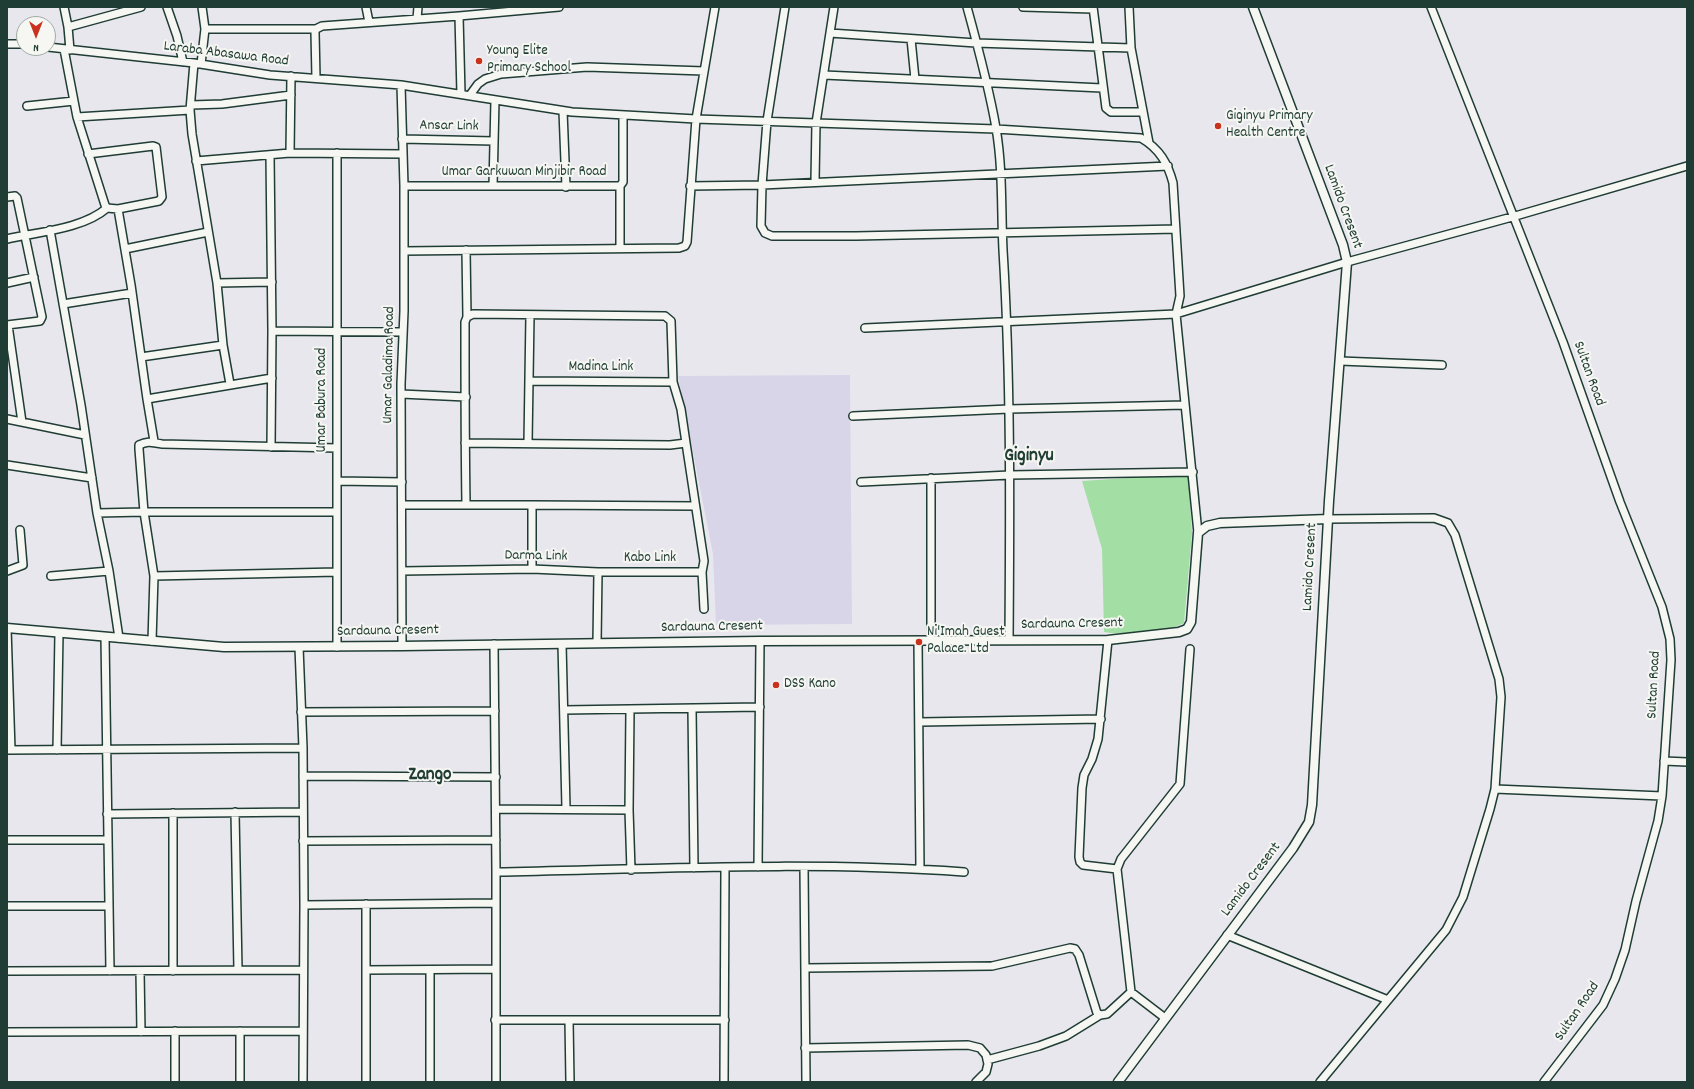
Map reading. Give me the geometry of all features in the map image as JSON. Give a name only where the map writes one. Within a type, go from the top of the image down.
[{"type":"street","points":[[64,7],[68,27],[67,49],[77,117],[107,208]]},
{"type":"street","points":[[68,27],[141,7]]},
{"type":"street","points":[[167,7],[177,36],[183,62]]},
{"type":"street","points":[[202,7],[205,29],[190,108],[196,161],[217,283],[223,344],[230,384]]},
{"type":"street","points":[[366,7],[369,22]]},
{"type":"street","points":[[417,19],[418,7]]},
{"type":"street","points":[[205,29],[316,29],[322,26],[559,7]]},
{"type":"street","points":[[404,250],[679,248],[685,246],[687,242],[696,119],[715,7]]},
{"type":"street","points":[[785,7],[767,121],[762,185],[761,226],[765,233],[772,236],[1176,229]]},
{"type":"street","points":[[815,181],[816,123],[834,7]]},
{"type":"street","points":[[967,7],[987,82],[996,129],[1001,173],[1009,409],[1009,640]]},
{"type":"street","points":[[1023,7],[1093,8],[1099,48],[1102,88],[1106,108],[1108,111],[1142,112]]},
{"type":"street","points":[[1129,7],[1131,48],[1149,143],[1160,153],[1168,166],[1173,183],[1180,296],[1176,314],[1198,533]]},
{"type":"street","name":"Lamido Cresent","points":[[1118,1082],[1227,935],[1294,848],[1309,822],[1312,805],[1328,519],[1347,262],[1343,245],[1253,7]]},
{"type":"street","name":"Sultan Road","points":[[1431,7],[1512,217],[1563,342],[1620,502],[1662,607],[1670,639],[1671,660],[1662,796],[1658,821],[1636,901],[1625,950],[1616,979],[1603,1005],[1544,1082]]},
{"type":"street","points":[[459,16],[461,94]]},
{"type":"street","points":[[316,29],[316,78]]},
{"type":"street","points":[[830,33],[976,43],[1131,48]]},
{"type":"street","points":[[911,39],[915,79]]},
{"type":"street","name":"Laraba Abasawa Road","points":[[56,48],[183,62],[238,71],[401,85],[563,111],[696,119],[996,129],[1133,136],[1141,138],[1149,143]]},
{"type":"street","points":[[470,95],[485,79],[501,74],[588,67],[704,70]]},
{"type":"street","points":[[824,74],[1102,88]]},
{"type":"street","points":[[290,153],[291,76]]},
{"type":"street","name":"Umar Galadima Road","points":[[401,85],[404,186],[401,394],[402,646]]},
{"type":"street","points":[[77,117],[190,108],[291,95]]},
{"type":"street","points":[[493,186],[495,100]]},
{"type":"street","points":[[27,106],[74,101]]},
{"type":"street","points":[[563,111],[566,187]]},
{"type":"street","name":"Umar Garkuwan Minjibir Road","points":[[404,186],[620,186],[623,182],[623,115]]},
{"type":"street","name":"Ansar Link","points":[[402,139],[494,141]]},
{"type":"street","points":[[7,239],[50,230],[92,218],[107,208],[118,209],[161,199],[157,149],[153,146],[88,154]]},
{"type":"street","points":[[196,161],[290,153],[403,154]]},
{"type":"street","name":"Umar Babura Road","points":[[337,153],[337,647]]},
{"type":"street","points":[[270,155],[272,282],[271,446]]},
{"type":"street","points":[[690,186],[762,185],[815,181],[1168,166]]},
{"type":"street","points":[[865,328],[1176,314],[1347,262],[1512,217],[1687,166]]},
{"type":"street","points":[[620,186],[620,248]]},
{"type":"street","points":[[7,197],[15,196],[17,198],[26,234],[42,317],[40,322],[8,325],[22,422]]},
{"type":"street","points":[[118,209],[154,441]]},
{"type":"street","points":[[50,230],[109,571],[118,638]]},
{"type":"street","points":[[125,249],[208,232]]},
{"type":"street","points":[[466,250],[466,504]]},
{"type":"street","points":[[7,283],[34,277]]},
{"type":"street","points":[[217,283],[272,282]]},
{"type":"street","points":[[63,304],[132,293]]},
{"type":"street","points":[[467,317],[473,314],[665,316],[671,321],[673,382],[681,409],[704,561],[702,572],[704,609]]},
{"type":"street","points":[[528,443],[530,315]]},
{"type":"street","points":[[272,331],[403,332]]},
{"type":"street","points":[[141,357],[223,344]]},
{"type":"street","points":[[1340,361],[1442,365]]},
{"type":"street","points":[[147,399],[272,378]]},
{"type":"street","name":"Madina Link","points":[[529,381],[673,382]]},
{"type":"street","points":[[401,394],[466,396]]},
{"type":"street","points":[[853,416],[1009,409],[1186,405]]},
{"type":"street","points":[[7,419],[85,435]]},
{"type":"street","points":[[152,641],[154,576],[144,512],[138,449],[139,445],[154,441],[162,444],[337,448]]},
{"type":"street","points":[[465,443],[670,445],[686,443]]},
{"type":"street","points":[[7,465],[92,478]]},
{"type":"street","points":[[861,482],[1010,474],[1193,472]]},
{"type":"street","points":[[931,478],[931,641]]},
{"type":"street","points":[[337,481],[402,482]]},
{"type":"street","points":[[402,506],[466,504],[695,506]]},
{"type":"street","points":[[532,505],[532,569]]},
{"type":"street","points":[[98,513],[337,512]]},
{"type":"street","points":[[1198,533],[1207,526],[1220,523],[1328,519],[1434,518],[1448,523],[1455,535],[1500,679],[1495,789],[1463,897],[1455,915],[1446,930],[1320,1082]]},
{"type":"street","points":[[7,571],[23,565],[20,530]]},
{"type":"street","name":"Sardauna Cresent","points":[[7,628],[224,647],[337,647],[760,641],[1108,640],[1179,632],[1186,629],[1191,622],[1198,533]]},
{"type":"street","name":"Darma Link","points":[[402,570],[532,569],[598,572]]},
{"type":"street","points":[[51,576],[109,571]]},
{"type":"street","points":[[154,576],[337,572]]},
{"type":"street","points":[[597,643],[598,572]]},
{"type":"street","name":"Kabo Link","points":[[598,572],[702,572]]},
{"type":"street","points":[[7,628],[9,750],[303,748]]},
{"type":"street","points":[[57,750],[59,633]]},
{"type":"street","points":[[105,637],[110,971]]},
{"type":"street","points":[[1108,640],[1098,739],[1092,759],[1084,775],[1082,788],[1080,862],[1083,865],[1117,869]]},
{"type":"street","points":[[758,867],[760,641]]},
{"type":"street","points":[[918,641],[920,722],[920,869]]},
{"type":"street","points":[[494,644],[496,776],[496,1082]]},
{"type":"street","points":[[562,644],[566,808]]},
{"type":"street","points":[[299,647],[303,748],[303,1082]]},
{"type":"street","points":[[1165,1018],[1131,992],[1117,869],[1121,859],[1180,784],[1190,649]]},
{"type":"street","points":[[564,710],[760,707]]},
{"type":"street","points":[[692,709],[694,868]]},
{"type":"street","points":[[630,710],[629,810],[631,870]]},
{"type":"street","points":[[301,712],[495,711]]},
{"type":"street","points":[[920,722],[1101,719]]},
{"type":"street","points":[[1664,761],[1687,762]]},
{"type":"street","points":[[303,776],[496,776]]},
{"type":"street","points":[[1495,789],[1662,796]]},
{"type":"street","points":[[496,809],[566,808],[629,810]]},
{"type":"street","points":[[236,812],[238,970]]},
{"type":"street","points":[[107,814],[303,812]]},
{"type":"street","points":[[173,813],[173,971]]},
{"type":"street","points":[[7,840],[107,840]]},
{"type":"street","points":[[303,841],[496,840]]},
{"type":"street","points":[[496,872],[758,867],[920,869],[964,872]]},
{"type":"street","points":[[724,1082],[726,868]]},
{"type":"street","points":[[804,868],[806,1082]]},
{"type":"street","points":[[304,905],[496,902]]},
{"type":"street","points":[[366,904],[366,1082]]},
{"type":"street","points":[[7,906],[108,906]]},
{"type":"street","points":[[1227,935],[1388,1000]]},
{"type":"street","points":[[805,968],[992,966],[1070,948],[1075,950],[1079,955],[1097,1013],[1100,1015]]},
{"type":"street","points":[[366,970],[495,969]]},
{"type":"street","points":[[7,971],[303,970]]},
{"type":"street","points":[[430,970],[430,1082]]},
{"type":"street","points":[[140,971],[141,1032]]},
{"type":"street","points":[[987,1060],[1039,1046],[1066,1036],[1100,1015],[1107,1014],[1131,992]]},
{"type":"street","points":[[495,1020],[725,1020]]},
{"type":"street","points":[[569,1020],[570,1082]]},
{"type":"street","points":[[240,1031],[240,1082]]},
{"type":"street","points":[[7,1032],[303,1031]]},
{"type":"street","points":[[175,1032],[175,1082]]},
{"type":"street","points":[[805,1048],[968,1045],[980,1048],[986,1055],[986,1072],[976,1082]]},
{"type":"shaded area","points":[[850,375],[852,624],[716,625],[713,554],[678,376]]},
{"type":"green space","points":[[1188,474],[1192,533],[1184,623],[1167,629],[1145,633],[1123,634],[1104,632],[1102,549],[1082,481]]},
{"type":"place","name":"Young Elite Primary School","points":[[479,61]]},
{"type":"place","name":"Giginyu Primary Health Centre","points":[[1218,126]]},
{"type":"place","name":"Ni'Imah Guest Palace. Ltd","points":[[919,642]]},
{"type":"place","name":"DSS Kano","points":[[776,685]]},
{"type":"district","name":"Giginyu","points":[[1029,457]]},
{"type":"district","name":"Zango","points":[[430,776]]}]
